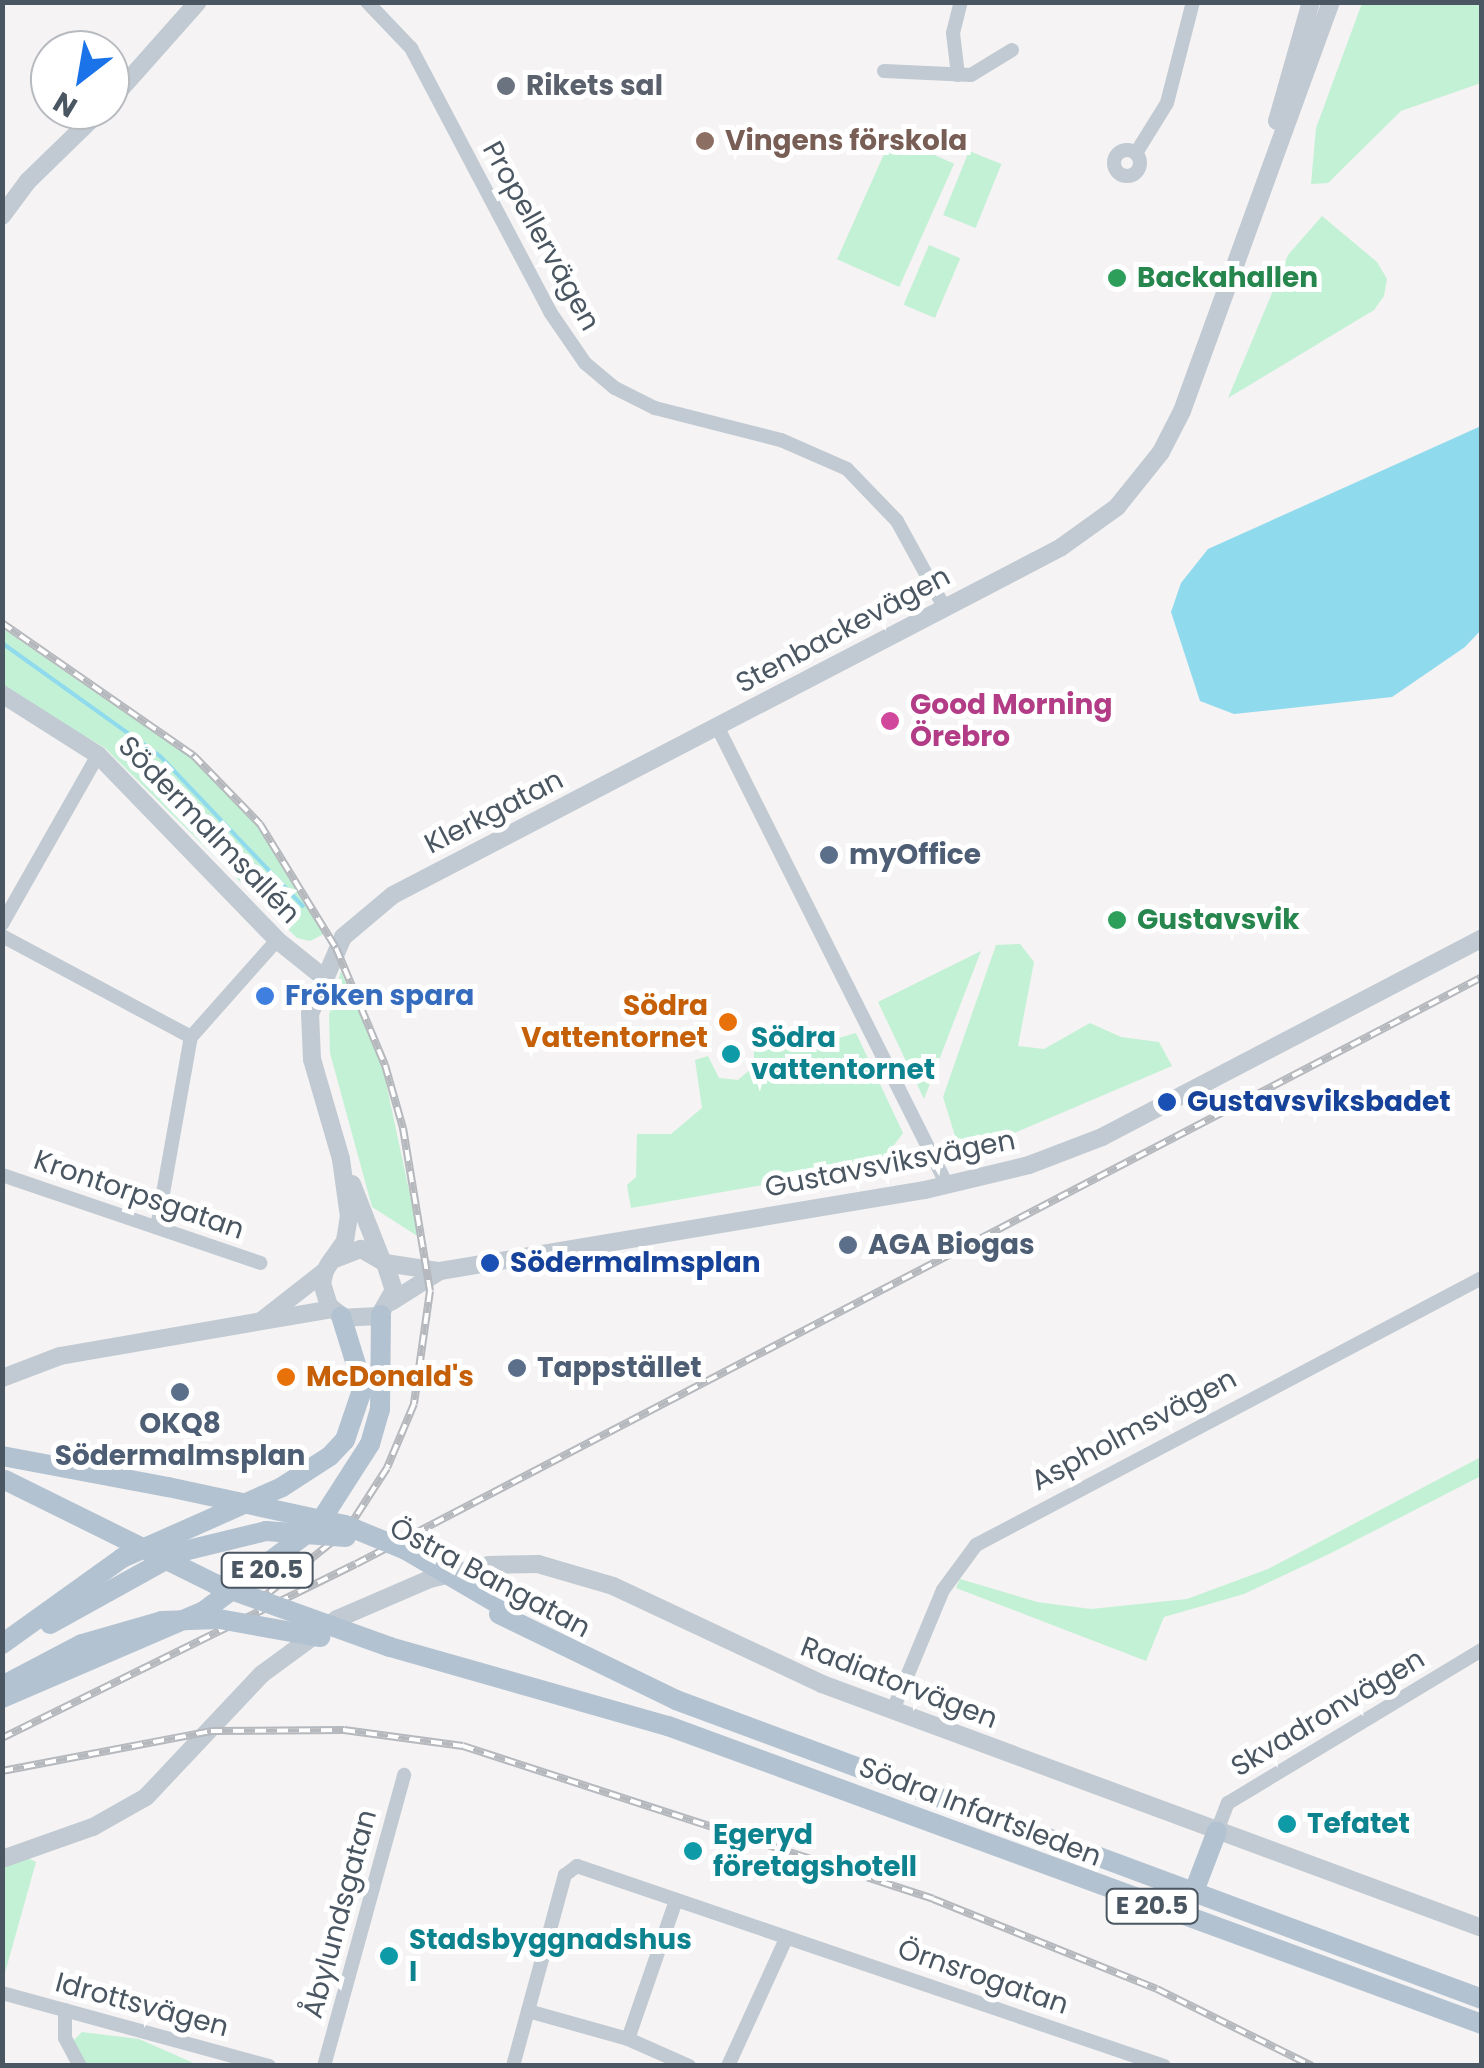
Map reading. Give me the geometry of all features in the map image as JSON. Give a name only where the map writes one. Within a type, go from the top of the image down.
[{"type":"main road","name":"E 20.5","points":[[2,1698],[204,1612],[318,1526],[370,1444],[380,1410],[386,1308]]},
{"type":"main road","name":"E 20.5","points":[[2,1644],[122,1558],[282,1487],[330,1456],[344,1440],[362,1388],[337,1313]]},
{"type":"main road","points":[[2,1456],[346,1526],[418,1556],[501,1610]]},
{"type":"main road","points":[[4,1479],[215,1584],[390,1647]]},
{"type":"main road","name":"Östra Bangatan","points":[[2,1654],[117,1582],[184,1551],[266,1531],[342,1536],[406,1559],[572,1652],[676,1700]]},
{"type":"main road","name":"E 20.5","points":[[2,1686],[102,1636],[190,1618],[390,1647]]},
{"type":"main road","name":"Södra Infartsleden","points":[[390,1647],[514,1678],[786,1769],[1482,2024]]},
{"type":"main road","name":"Södra Infartsleden","points":[[676,1700],[1482,1999]]},
{"type":"main road","points":[[1193,1894],[1216,1831]]},
{"type":"street","points":[[130,78],[198,2]]},
{"type":"street","name":"Propellervägen","points":[[368,2],[411,48],[550,312],[586,363],[615,388],[655,408],[781,440],[847,469],[898,521],[944,607]]},
{"type":"street","points":[[958,75],[953,33],[961,2]]},
{"type":"street","points":[[1136,153],[1167,103],[1193,2]]},
{"type":"street","name":"Stenbackevägen","points":[[1264,175],[1312,2]]},
{"type":"street","name":"Stenbackevägen","points":[[947,1185],[718,728],[1083,536],[1148,469],[1182,411],[1264,175],[1331,2]]},
{"type":"street","points":[[884,72],[978,74],[1012,50]]},
{"type":"street","points":[[3,215],[82,130]]},
{"type":"street","name":"Södermalmsallén","points":[[2,694],[98,755],[277,940],[322,976]]},
{"type":"street","name":"Klerkgatan","points":[[322,976],[343,937],[374,906],[718,728]]},
{"type":"street","points":[[2,924],[98,755]]},
{"type":"street","points":[[2,936],[191,1037]]},
{"type":"street","name":"Gustavsviksvägen","points":[[383,1261],[440,1272],[947,1185],[1029,1166],[1102,1137],[1482,938]]},
{"type":"street","points":[[157,1226],[191,1037],[277,940]]},
{"type":"street","points":[[8,1382],[72,1356],[260,1322],[337,1313],[368,1322],[386,1308],[394,1280],[341,1158],[309,1036],[322,976]]},
{"type":"street","points":[[337,1313],[323,1294],[329,1266],[349,1230],[341,1158]]},
{"type":"street","name":"Krontorpsgatan","points":[[2,1176],[260,1263]]},
{"type":"street","points":[[260,1322],[350,1250],[383,1261]]},
{"type":"street","name":"Gustavsviksvägen","points":[[386,1308],[440,1272]]},
{"type":"street","name":"Aspholmsvägen","points":[[893,1710],[943,1590],[976,1545],[1482,1278]]},
{"type":"street","name":"Radiatorvägen","points":[[2,1858],[93,1827],[146,1797],[253,1683],[304,1640],[358,1608],[430,1579],[488,1565],[538,1564],[613,1586],[779,1667],[1482,1928]]},
{"type":"street","name":"Skvadronvägen","points":[[1216,1831],[1228,1803],[1482,1650]]},
{"type":"street","name":"Åbylundsgatan","points":[[324,2066],[404,1775]]},
{"type":"street","name":"Örnsrogatan","points":[[528,2011],[569,1868],[586,1867],[1164,2066]]},
{"type":"street","points":[[628,2038],[676,1900]]},
{"type":"street","points":[[728,2066],[786,1939]]},
{"type":"street","name":"Idrottsvägen","points":[[2,1993],[217,2059],[269,2066]]},
{"type":"street","points":[[65,2010],[65,2038],[80,2066]]},
{"type":"street","points":[[513,2066],[528,2011],[628,2038],[688,2066]]},
{"type":"green space","points":[[1362,3],[1481,3],[1481,83],[1401,111],[1328,183],[1311,184],[1316,128]]},
{"type":"green space","points":[[892,136],[954,164],[899,287],[837,259]]},
{"type":"green space","points":[[969,151],[1001,164],[976,228],[943,215]]},
{"type":"green space","points":[[1322,216],[1377,262],[1387,279],[1384,296],[1374,310],[1228,398],[1288,255]]},
{"type":"green space","points":[[929,245],[960,258],[935,318],[904,305]]},
{"type":"green space","points":[[2,628],[191,758],[257,826],[324,934],[310,941],[297,938],[105,748],[3,688]]},
{"type":"green space","points":[[1020,944],[1034,962],[1018,1046],[1044,1049],[1090,1023],[1121,1037],[1159,1042],[1172,1066],[979,1148],[956,1139],[943,1097],[996,945]]},
{"type":"green space","points":[[981,951],[924,1099],[878,1002]]},
{"type":"green space","points":[[341,971],[382,1064],[419,1237],[372,1207],[330,1053],[329,1015]]},
{"type":"green space","points":[[787,1027],[791,1052],[856,1033],[903,1133],[885,1157],[870,1166],[631,1208],[627,1185],[636,1177],[637,1134],[671,1134],[702,1108],[695,1060],[708,1056],[719,1078],[738,1080],[754,1066],[754,1043],[777,1040],[776,1029]]},
{"type":"green space","points":[[1481,1457],[1481,1476],[1331,1553],[1244,1594],[1164,1617],[1146,1661],[956,1588],[960,1579],[1037,1602],[1091,1609],[1187,1599],[1268,1569]]},
{"type":"green space","points":[[28,1858],[36,1862],[3,1980],[3,1867]]},
{"type":"green space","points":[[82,2032],[139,2039],[198,2065],[85,2065],[73,2041]]},
{"type":"water","points":[[1481,426],[1481,630],[1465,647],[1392,697],[1234,714],[1200,701],[1171,612],[1181,583],[1208,549]]},
{"type":"waterway","points":[[2,643],[160,756],[303,906]]},
{"type":"railway","points":[[2,623],[194,756],[260,824],[336,948],[385,1065],[403,1128],[430,1291],[414,1404],[387,1468],[347,1530],[266,1595]]},
{"type":"railway","points":[[2,1738],[356,1564],[1482,977]]},
{"type":"railway","points":[[2,1771],[211,1731],[344,1730],[463,1746],[933,1899],[1157,1989],[1312,2066]]},
{"type":"place","name":"Rikets sal","points":[[506,86]]},
{"type":"place","name":"Vingens förskola","points":[[705,141]]},
{"type":"place","name":"Backahallen","points":[[1117,278]]},
{"type":"place","name":"Good Morning Örebro","points":[[890,721]]},
{"type":"place","name":"myOffice","points":[[829,855]]},
{"type":"place","name":"Gustavsvik","points":[[1117,920]]},
{"type":"place","name":"Fröken spara","points":[[265,996]]},
{"type":"place","name":"Södra Vattentornet","points":[[728,1022]]},
{"type":"place","name":"Södra vattentornet","points":[[731,1054]]},
{"type":"place","name":"Gustavsviksbadet","points":[[1167,1102]]},
{"type":"place","name":"AGA Biogas","points":[[848,1245]]},
{"type":"place","name":"Södermalmsplan","points":[[490,1263]]},
{"type":"place","name":"Tappstället","points":[[517,1368]]},
{"type":"place","name":"McDonald's","points":[[286,1377]]},
{"type":"place","name":"OKQ8 Södermalmsplan","points":[[180,1392]]},
{"type":"place","name":"Tefatet","points":[[1287,1824]]},
{"type":"place","name":"Egeryd företagshotell","points":[[693,1851]]},
{"type":"place","name":"Stadsbyggnadshus I","points":[[389,1956]]}]
